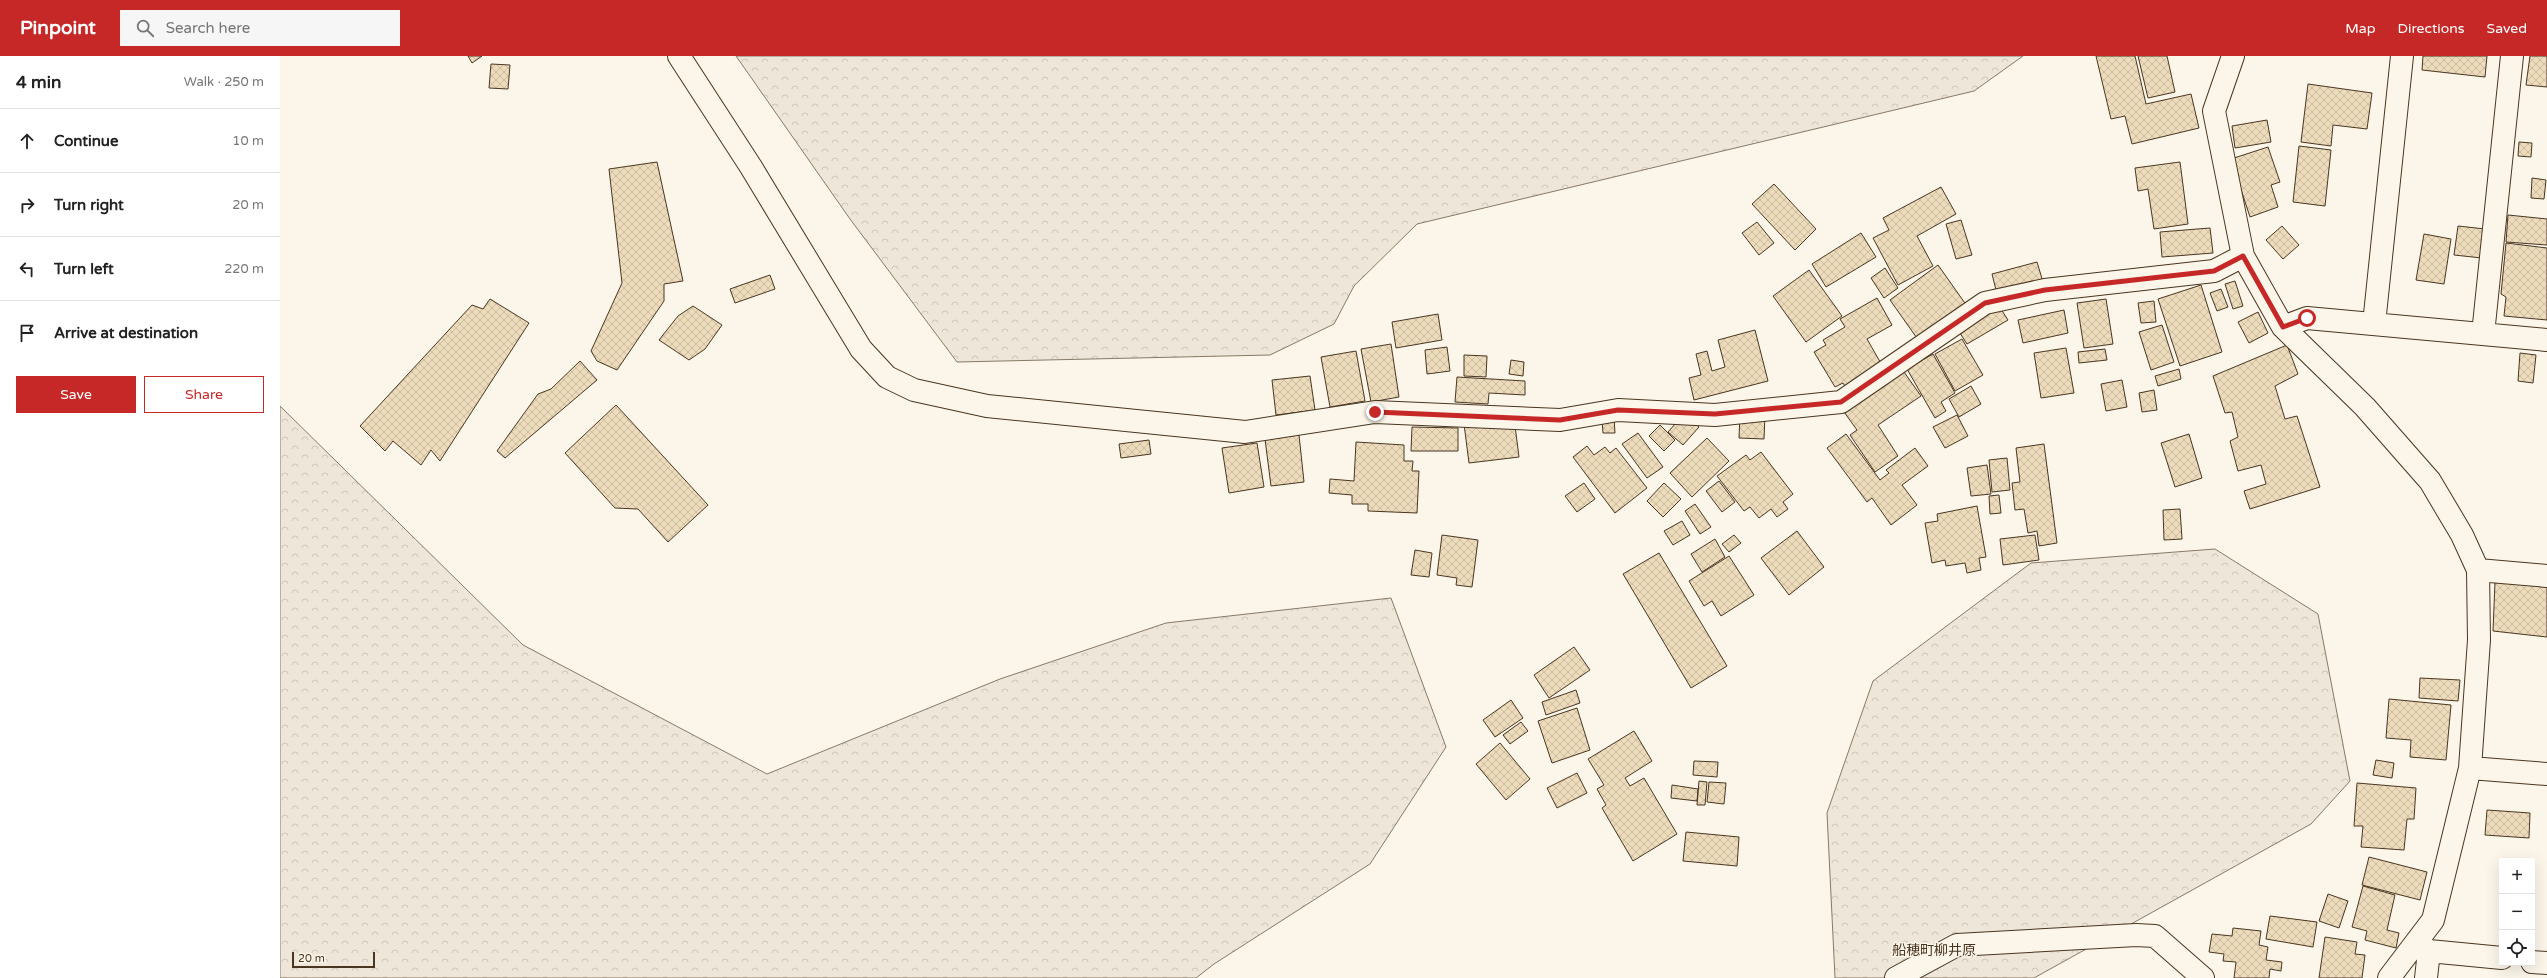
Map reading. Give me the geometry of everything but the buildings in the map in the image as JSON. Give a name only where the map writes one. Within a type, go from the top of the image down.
[{"type":"street","points":[[679,56],[751,167],[861,349],[887,377],[914,390],[986,406],[1245,432],[1375,412],[1560,420],[1618,410],[1715,414],[1841,402],[1985,303],[2045,290],[2214,271],[2243,256]]},
{"type":"street","points":[[2233,56],[2214,111],[2243,256],[2283,327],[2365,407],[2430,480],[2462,535],[2478,570],[2479,640],[2470,768],[2433,920],[2423,946],[2389,978]]},
{"type":"street","points":[[2374,324],[2402,56]]},
{"type":"street","points":[[2483,334],[2512,56]]},
{"type":"street","points":[[2283,327],[2307,318],[2547,340]]},
{"type":"street","points":[[2478,570],[2547,576]]},
{"type":"street","points":[[2470,768],[2547,774]]},
{"type":"street","points":[[1896,978],[1919,972],[1957,945],[2136,935],[2155,936],[2203,978]]},
{"type":"street","points":[[2423,946],[2499,958]]},
{"type":"street","points":[[2423,946],[2426,978]]},
{"type":"street","points":[[2535,962],[2547,963]]},
{"type":"green space","points":[[736,56],[2023,56],[1974,91],[1417,224],[1354,286],[1334,324],[1270,355],[957,362],[850,219]]},
{"type":"green space","points":[[280,406],[523,645],[767,774],[1000,679],[1166,623],[1391,598],[1446,747],[1370,864],[1214,964],[1196,978],[280,978]]},
{"type":"green space","points":[[2215,549],[2318,614],[2350,781],[2311,824],[2034,978],[1835,978],[1827,813],[1873,681],[2031,563]]},
{"type":"district","name":"船穂町柳井原","points":[[1934,950]]},
{"type":"route","points":[[1375,412],[1560,420],[1618,410],[1715,414],[1841,402],[1966,318],[1985,303],[2045,290],[2214,271],[2243,256],[2283,327],[2307,318]]}]
